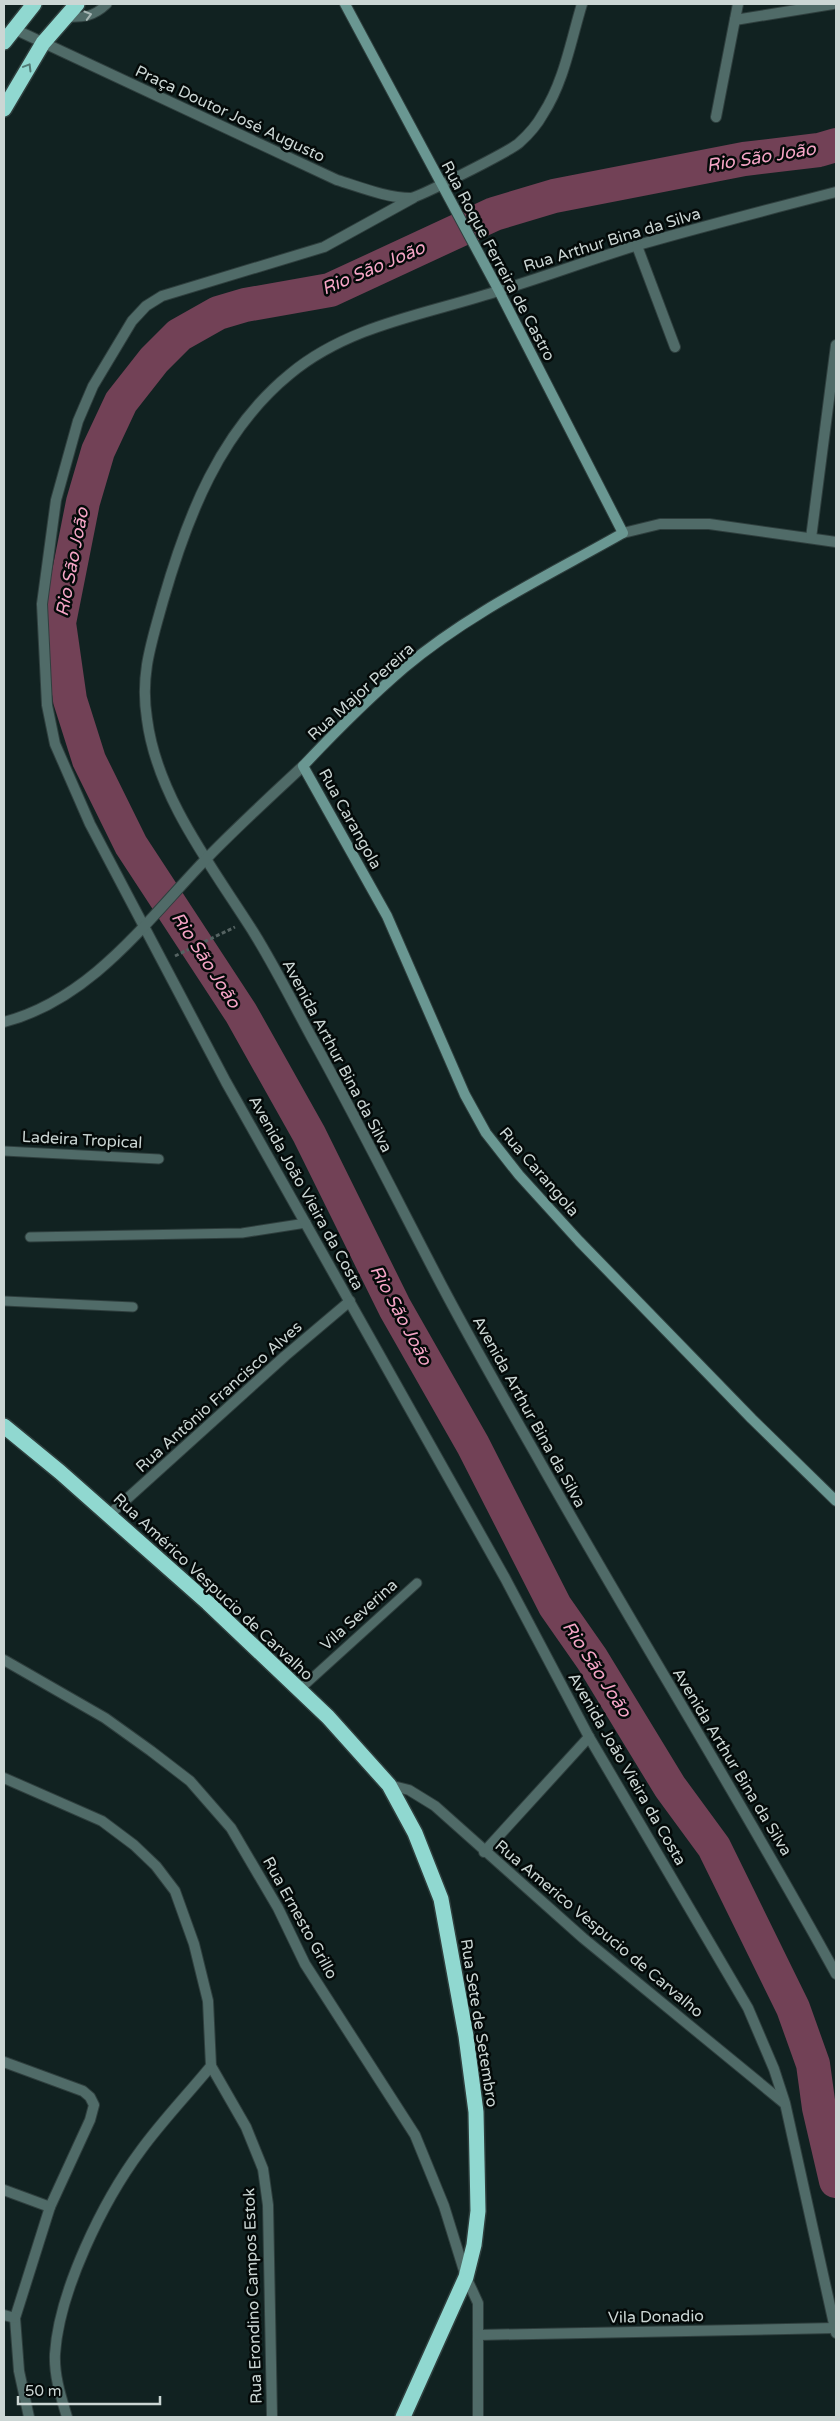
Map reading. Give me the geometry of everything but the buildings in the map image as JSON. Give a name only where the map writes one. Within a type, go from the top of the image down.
[{"type":"highway","points":[[4,42],[12,28],[34,4]]},
{"type":"highway","points":[[4,109],[43,43],[77,4]]},
{"type":"highway","name":"Rua Américo Vespucio de Carvalho","points":[[4,1426],[109,1515],[208,1603],[328,1717],[389,1785]]},
{"type":"highway","name":"Rua Sete de Setembro","points":[[389,1785],[415,1834],[442,1899],[466,2036],[476,2112],[478,2211],[474,2245],[466,2277],[403,2417]]},
{"type":"street","name":"Rua Roque Ferreira de Castro","points":[[345,4],[440,184],[478,251],[623,533]]},
{"type":"street","points":[[412,198],[502,155],[518,144],[535,126],[544,113],[558,83],[582,4]]},
{"type":"street","points":[[716,117],[738,4]]},
{"type":"street","points":[[735,20],[833,4]]},
{"type":"street","name":"Praça Doutor José Augusto","points":[[12,28],[337,180],[363,188],[412,198]]},
{"type":"street","name":"Rua Arthur Bina da Silva","points":[[206,858],[163,782],[150,742],[145,711],[145,663],[178,547],[208,476],[243,422],[289,374],[339,341],[394,320],[499,291],[637,246],[836,192]]},
{"type":"street","name":"Avenida João Vieira da Costa","points":[[412,198],[324,247],[162,296],[146,306],[132,321],[94,386],[78,421],[56,500],[42,604],[46,706],[55,744],[86,815],[226,1082],[505,1578],[590,1737],[748,2008],[774,2070],[785,2103],[835,2331]]},
{"type":"street","points":[[637,246],[676,347]]},
{"type":"street","points":[[811,538],[836,345]]},
{"type":"street","name":"Rua Major Pereira","points":[[4,1022],[45,1007],[86,980],[146,927],[206,858],[303,766],[348,719],[405,667],[469,621],[623,533],[660,524],[709,524],[836,542]]},
{"type":"street","name":"Rua Carangola","points":[[303,766],[387,916],[465,1095],[486,1133],[519,1175],[580,1241],[752,1419],[836,1501]]},
{"type":"street","name":"Avenida Arthur Bina da Silva","points":[[206,858],[257,939],[299,1013],[445,1291],[610,1586],[778,1868],[836,1974]]},
{"type":"street","name":"Rua Antônio Francisco Alves","points":[[109,1515],[285,1356],[350,1301]]},
{"type":"street","name":"Rua Ernesto Grillo","points":[[4,1660],[105,1718],[151,1751],[190,1781],[231,1828],[278,1908],[306,1964],[415,2135],[444,2206],[466,2277],[478,2302],[478,2417]]},
{"type":"street","points":[[484,1852],[590,1737]]},
{"type":"street","points":[[4,1778],[102,1822],[140,1850],[156,1866],[175,1891],[194,1944],[208,2001],[211,2066],[140,2150],[91,2238],[68,2294],[59,2323],[55,2356],[57,2386],[67,2417]]},
{"type":"street","name":"Rua Americo Vespucio de Carvalho","points":[[389,1785],[424,1798],[583,1938],[785,2103]]},
{"type":"street","points":[[4,2062],[83,2091],[90,2097],[94,2105],[90,2120],[50,2207],[15,2318],[19,2370],[29,2417]]},
{"type":"street","name":"Rua Erondino Campos Estok","points":[[211,2066],[246,2127],[263,2168],[268,2205],[272,2417]]},
{"type":"street","points":[[4,2190],[50,2207]]},
{"type":"street","points":[[4,2315],[15,2318]]},
{"type":"street","name":"Vila Donadio","points":[[478,2335],[835,2331]]},
{"type":"lane","points":[[65,17],[86,18],[99,12],[106,4]]},
{"type":"lane","name":"Ladeira Tropical","points":[[4,1151],[159,1159]]},
{"type":"lane","points":[[30,1237],[242,1233],[306,1223]]},
{"type":"lane","points":[[4,1301],[133,1307]]},
{"type":"lane","name":"Vila Severina","points":[[299,1690],[417,1583]]},
{"type":"path","points":[[182,952],[227,931]]},
{"type":"waterway","name":"Rio São João","points":[[836,145],[819,150],[744,159],[554,196],[494,214],[330,290],[245,305],[218,313],[179,335],[154,360],[121,402],[98,451],[83,502],[59,623],[70,700],[89,760],[131,845],[241,1013],[309,1134],[395,1308],[473,1445],[555,1606],[592,1659],[670,1787],[714,1847],[793,2008],[813,2064],[819,2108],[836,2181]]}]
